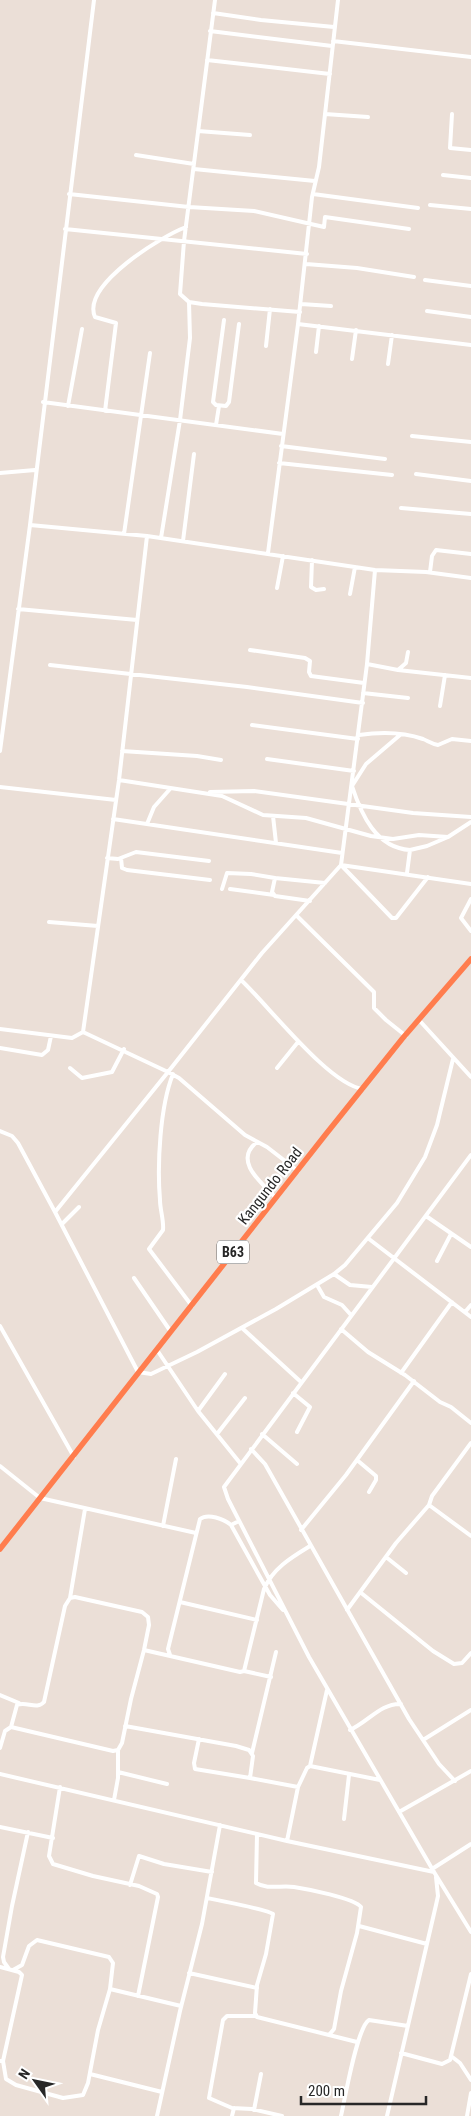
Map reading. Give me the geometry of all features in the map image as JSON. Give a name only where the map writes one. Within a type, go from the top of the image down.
[{"type":"highway","name":"Kangundo Road","points":[[0,1549],[276,1198],[419,1020],[471,959]]},
{"type":"street","points":[[0,751],[2,712],[30,525],[94,0]]},
{"type":"street","points":[[215,0],[184,241],[180,294],[189,302],[202,304],[300,312]]},
{"type":"street","points":[[268,553],[300,312],[313,194],[319,167],[338,0]]},
{"type":"street","points":[[213,13],[334,27]]},
{"type":"street","points":[[210,31],[332,46]]},
{"type":"street","points":[[333,41],[471,57]]},
{"type":"street","points":[[207,60],[330,74]]},
{"type":"street","points":[[325,114],[368,117]]},
{"type":"street","points":[[452,114],[450,148],[471,150]]},
{"type":"street","points":[[198,131],[250,135]]},
{"type":"street","points":[[136,155],[194,166],[315,181]]},
{"type":"street","points":[[443,174],[471,178]]},
{"type":"street","points":[[69,194],[189,207],[254,211],[324,227],[325,217],[408,229]]},
{"type":"street","points":[[313,194],[418,208]]},
{"type":"street","points":[[430,205],[471,209]]},
{"type":"street","points":[[105,411],[116,323],[94,315],[95,297],[124,265],[139,253],[173,232],[186,227]]},
{"type":"street","points":[[65,229],[307,254]]},
{"type":"street","points":[[306,264],[357,268],[414,277]]},
{"type":"street","points":[[426,280],[471,286]]},
{"type":"street","points":[[161,538],[180,420],[190,333],[189,302]]},
{"type":"street","points":[[301,304],[331,306]]},
{"type":"street","points":[[266,346],[270,309]]},
{"type":"street","points":[[426,311],[471,318]]},
{"type":"street","points":[[224,320],[213,402],[219,406],[226,406],[229,402],[238,324]]},
{"type":"street","points":[[298,324],[471,345]]},
{"type":"street","points":[[316,352],[320,326]]},
{"type":"street","points":[[68,406],[82,329]]},
{"type":"street","points":[[352,359],[356,330]]},
{"type":"street","points":[[388,364],[392,335]]},
{"type":"street","points":[[124,534],[150,353]]},
{"type":"street","points":[[44,402],[283,434]]},
{"type":"street","points":[[216,425],[219,406]]},
{"type":"street","points":[[412,436],[471,442]]},
{"type":"street","points":[[281,446],[385,459]]},
{"type":"street","points":[[183,541],[194,454]]},
{"type":"street","points":[[279,463],[392,475]]},
{"type":"street","points":[[0,473],[36,470]]},
{"type":"street","points":[[416,474],[471,481]]},
{"type":"street","points":[[401,508],[471,514]]},
{"type":"street","points":[[30,525],[147,536],[376,570],[430,572],[471,578]]},
{"type":"street","points":[[83,1032],[116,800],[147,536]]},
{"type":"street","points":[[430,572],[432,556],[436,550],[471,554]]},
{"type":"street","points":[[277,588],[283,556]]},
{"type":"street","points":[[312,560],[311,587],[316,590],[324,589]]},
{"type":"street","points":[[350,594],[355,567]]},
{"type":"street","points":[[55,1212],[170,1073],[262,953],[341,865],[344,829],[352,786],[368,664],[376,570]]},
{"type":"street","points":[[18,609],[137,620]]},
{"type":"street","points":[[250,650],[308,659],[310,661],[309,675],[311,676],[364,683]]},
{"type":"street","points":[[398,670],[406,664],[408,652]]},
{"type":"street","points":[[368,664],[398,670],[471,678]]},
{"type":"street","points":[[50,665],[362,703]]},
{"type":"street","points":[[440,706],[445,675]]},
{"type":"street","points":[[363,693],[408,698]]},
{"type":"street","points":[[252,725],[358,737],[378,733],[400,735],[423,739],[438,745],[452,739],[471,741]]},
{"type":"street","points":[[352,786],[366,764],[400,735]]},
{"type":"street","points":[[122,751],[197,756],[221,760]]},
{"type":"street","points":[[267,759],[354,771]]},
{"type":"street","points":[[118,780],[222,796],[254,811],[273,816],[306,818],[379,837],[393,839],[419,836],[448,837]]},
{"type":"street","points":[[352,786],[364,818],[379,837],[399,849],[410,850],[427,846],[448,837],[471,822]]},
{"type":"street","points":[[0,787],[116,800]]},
{"type":"street","points":[[147,824],[154,807],[170,788]]},
{"type":"street","points":[[203,793],[254,791],[413,813],[471,817]]},
{"type":"street","points":[[273,816],[276,843]]},
{"type":"street","points":[[113,818],[342,853]]},
{"type":"street","points":[[407,873],[410,850]]},
{"type":"street","points":[[107,858],[116,860],[136,852],[209,861]]},
{"type":"street","points":[[121,858],[122,868],[127,870],[210,880]]},
{"type":"street","points":[[341,865],[407,873],[471,884]]},
{"type":"street","points":[[341,865],[392,918],[396,918],[428,877]]},
{"type":"street","points":[[222,890],[227,873],[232,872],[325,883]]},
{"type":"street","points":[[274,895],[275,878]]},
{"type":"street","points":[[230,889],[310,901]]},
{"type":"street","points":[[471,899],[461,918],[471,931]]},
{"type":"street","points":[[297,916],[363,979],[374,992],[374,1008],[406,1036]]},
{"type":"street","points":[[49,922],[98,926]]},
{"type":"street","points":[[241,980],[298,1042],[349,1085],[364,1089]]},
{"type":"street","points":[[419,1020],[471,1077]]},
{"type":"street","points":[[0,1029],[72,1038],[83,1032]]},
{"type":"street","points":[[83,1032],[170,1073],[245,1135],[267,1147],[298,1172]]},
{"type":"street","points":[[0,1048],[42,1055],[48,1050],[51,1036]]},
{"type":"street","points":[[277,1068],[298,1042]]},
{"type":"street","points":[[70,1068],[82,1078],[112,1072],[124,1050]]},
{"type":"street","points":[[0,1131],[12,1136],[18,1143],[138,1372],[151,1374],[242,1328],[317,1285],[334,1274],[356,1255],[397,1202],[425,1157],[437,1125],[453,1059]]},
{"type":"street","points":[[170,1073],[160,1137],[159,1190],[164,1230],[149,1249],[192,1306]]},
{"type":"street","points":[[257,1142],[250,1150],[248,1156],[249,1169],[276,1198]]},
{"type":"street","points":[[471,1156],[224,1487],[224,1492],[327,1689],[434,1873],[471,1932]]},
{"type":"street","points":[[62,1224],[79,1208]]},
{"type":"street","points":[[426,1216],[471,1248]]},
{"type":"street","points":[[437,1261],[451,1234]]},
{"type":"street","points":[[369,1239],[471,1317]]},
{"type":"street","points":[[334,1274],[350,1284],[372,1287]]},
{"type":"street","points":[[134,1278],[171,1332]]},
{"type":"street","points":[[317,1285],[324,1297],[342,1305],[351,1315]]},
{"type":"street","points":[[402,1373],[452,1302]]},
{"type":"street","points":[[465,1312],[471,1305]]},
{"type":"street","points":[[0,1326],[74,1457]]},
{"type":"street","points":[[242,1328],[301,1382]]},
{"type":"street","points":[[341,1329],[368,1352],[414,1381],[471,1423]]},
{"type":"street","points":[[157,1350],[198,1411],[240,1464]]},
{"type":"street","points":[[198,1411],[225,1374]]},
{"type":"street","points":[[301,1530],[357,1460],[414,1381]]},
{"type":"street","points":[[293,1393],[310,1407],[297,1432]]},
{"type":"street","points":[[217,1434],[245,1398]]},
{"type":"street","points":[[262,1434],[297,1464]]},
{"type":"street","points":[[347,1610],[428,1505],[432,1496],[471,1442]]},
{"type":"street","points":[[251,1449],[265,1464],[310,1546],[423,1740],[439,1764],[455,1781]]},
{"type":"street","points":[[163,1526],[176,1460]]},
{"type":"street","points":[[357,1460],[376,1476],[376,1480],[369,1492]]},
{"type":"street","points":[[0,1466],[40,1498],[196,1533]]},
{"type":"street","points":[[428,1505],[471,1536]]},
{"type":"street","points":[[0,1695],[19,1703],[38,1706],[44,1702],[65,1606],[70,1598],[85,1509]]},
{"type":"street","points":[[170,1656],[168,1650],[196,1533],[200,1519],[204,1516],[226,1521],[232,1525],[276,1603],[286,1613]]},
{"type":"street","points":[[232,1525],[239,1521]]},
{"type":"street","points":[[244,1671],[269,1579],[282,1565],[310,1546]]},
{"type":"street","points":[[386,1557],[406,1572]]},
{"type":"street","points":[[360,1592],[392,1615],[433,1651],[454,1664],[462,1664],[471,1653]]},
{"type":"street","points":[[70,1598],[74,1597],[145,1614],[149,1620],[144,1650],[118,1750],[118,1772],[114,1800]]},
{"type":"street","points":[[180,1602],[257,1620]]},
{"type":"street","points":[[144,1650],[270,1677]]},
{"type":"street","points":[[162,1654],[168,1650]]},
{"type":"street","points":[[250,1778],[252,1753],[276,1652]]},
{"type":"street","points":[[287,1841],[298,1787],[305,1770],[310,1766],[327,1689]]},
{"type":"street","points":[[0,1748],[5,1731],[11,1727],[19,1703]]},
{"type":"street","points":[[350,1730],[362,1724],[389,1704],[401,1704]]},
{"type":"street","points":[[423,1740],[471,1710]]},
{"type":"street","points":[[125,1726],[236,1746],[252,1753]]},
{"type":"street","points":[[11,1727],[113,1751],[118,1750]]},
{"type":"street","points":[[199,1739],[194,1763],[195,1769],[298,1787]]},
{"type":"street","points":[[310,1766],[380,1780]]},
{"type":"street","points":[[400,1812],[471,1770]]},
{"type":"street","points":[[118,1772],[167,1784]]},
{"type":"street","points":[[0,1774],[434,1873]]},
{"type":"street","points":[[344,1819],[349,1775]]},
{"type":"street","points":[[60,1787],[49,1856],[53,1864],[154,1891],[158,1897],[138,1996]]},
{"type":"street","points":[[157,2116],[181,2006],[200,1934],[220,1825]]},
{"type":"street","points":[[0,1827],[52,1838]]},
{"type":"street","points":[[0,1967],[11,1969],[22,1965],[31,1943],[37,1940],[109,1957],[113,1962],[110,1989],[98,2030],[90,2074],[83,2095],[63,2098],[9,2082],[4,2076],[2,2061],[22,1975],[11,1969],[4,1962],[3,1957],[28,1832]]},
{"type":"street","points":[[257,1834],[256,1883],[273,1888],[292,1887],[358,1903],[361,1913],[341,1991],[334,2029],[328,2035]]},
{"type":"street","points":[[434,1873],[471,1844]]},
{"type":"street","points":[[130,1884],[139,1856],[164,1864],[212,1872]]},
{"type":"street","points":[[386,2116],[438,1896],[434,1873]]},
{"type":"street","points":[[207,1898],[242,1907],[267,1910],[274,1914],[257,1988],[256,2016]]},
{"type":"street","points":[[358,1926],[427,1944]]},
{"type":"street","points":[[189,1973],[257,1988]]},
{"type":"street","points":[[401,2054],[442,2064],[447,2062],[451,2056],[471,1974]]},
{"type":"street","points":[[110,1989],[181,2006]]},
{"type":"street","points":[[282,2116],[226,2107],[209,2098],[223,2020],[227,2016],[256,2016],[261,2019],[357,2042]]},
{"type":"street","points":[[341,2116],[357,2042],[363,2025],[369,2020],[408,2026]]},
{"type":"street","points":[[334,2029],[341,2038]]},
{"type":"street","points":[[451,2056],[460,2063],[471,2080]]},
{"type":"street","points":[[90,2074],[162,2092]]},
{"type":"street","points":[[254,2110],[261,2074]]},
{"type":"street","points":[[467,2116],[471,2093]]},
{"type":"street","points":[[232,2116],[234,2108]]}]
